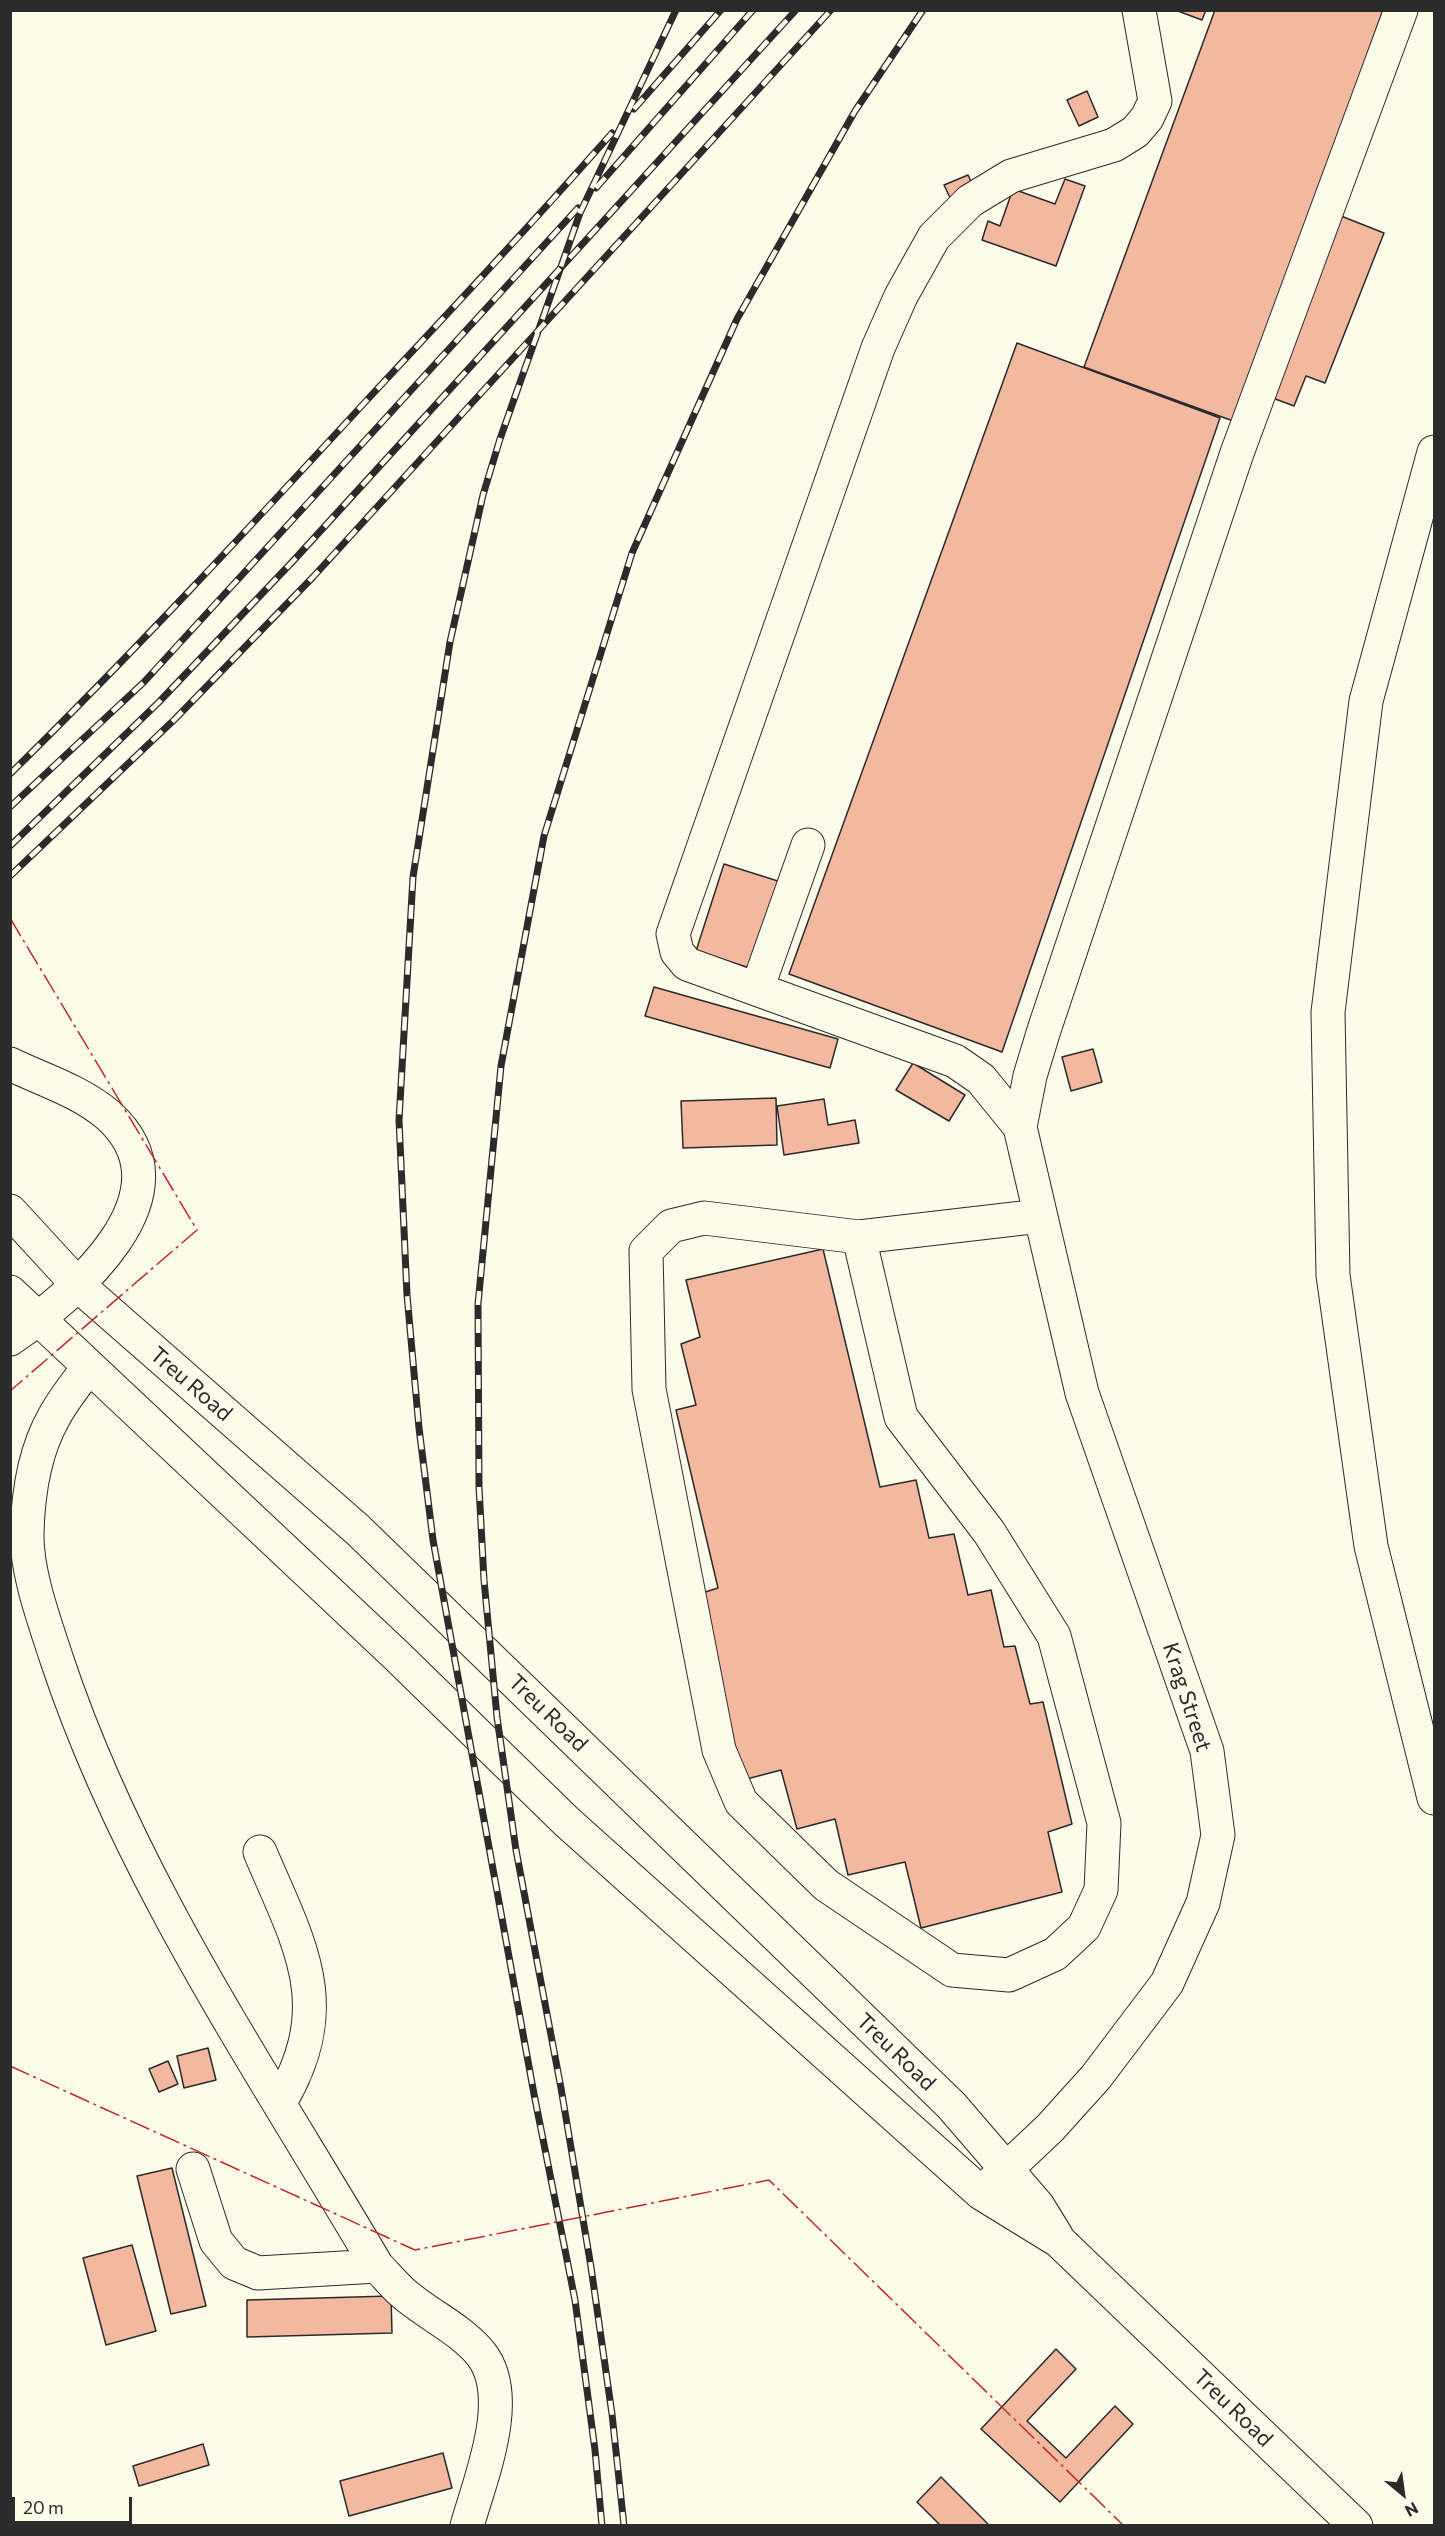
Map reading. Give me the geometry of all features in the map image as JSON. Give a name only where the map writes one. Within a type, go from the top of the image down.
[{"type":"main road","points":[[1020,1127],[1000,1099],[981,1079],[955,1060],[687,964],[677,952],[673,934],[878,348],[901,296],[934,237],[970,201],[1011,176],[1114,146],[1135,132],[1147,118],[1155,101],[1139,10]]},
{"type":"main road","points":[[1020,1127],[1030,1076],[1044,1030],[1237,453],[1401,10]]},
{"type":"main road","points":[[1434,452],[1366,700],[1328,1012],[1333,1275],[1371,1546],[1434,1798]]},
{"type":"main road","points":[[757,989],[808,845]]},
{"type":"main road","points":[[10,1064],[62,1088],[108,1115],[122,1131],[137,1165],[137,1199],[130,1218],[112,1246],[78,1284],[39,1319],[10,1339]]},
{"type":"main road","name":"Krag Street","points":[[981,2193],[1050,2128],[1096,2077],[1167,1983],[1203,1903],[1218,1835],[1207,1751],[1082,1393],[1020,1127]]},
{"type":"main road","name":"Treu Road","points":[[10,1211],[78,1284],[367,1538],[951,2105],[1038,2206],[1059,2241]]},
{"type":"main road","points":[[859,1237],[900,1416],[988,1532],[1054,1635],[1104,1823],[1101,1890],[1084,1927],[1055,1954],[1009,1975],[952,1970],[826,1885],[741,1802],[719,1750],[649,1389],[646,1251],[670,1226],[704,1218],[859,1237],[1040,1216]]},
{"type":"main road","name":"Treu Road","points":[[10,1292],[88,1368],[387,1647],[566,1821],[981,2193],[1059,2241],[1356,2526]]},
{"type":"main road","points":[[88,1368],[52,1419],[33,1470],[27,1536],[38,1602],[71,1701],[140,1861],[280,2102],[377,2266],[402,2293],[450,2326],[482,2354],[494,2379],[495,2426],[467,2526]]},
{"type":"main road","points":[[260,1852],[304,1958],[311,1997],[304,2049],[296,2076],[280,2102]]},
{"type":"main road","points":[[193,2169],[216,2241],[234,2263],[258,2273],[377,2266]]},
{"type":"building","points":[[1175,10],[1206,10],[1202,20]]},
{"type":"building","points":[[1215,10],[1383,10],[1236,422],[1084,367]]},
{"type":"building","points":[[1087,91],[1098,117],[1079,126],[1067,100]]},
{"type":"building","points":[[968,175],[975,190],[952,202],[944,185]]},
{"type":"building","points":[[1065,179],[1085,186],[1056,266],[982,240],[988,221],[1000,226],[1013,189],[1055,204]]},
{"type":"building","points":[[1341,216],[1384,233],[1325,383],[1306,376],[1294,406],[1270,397]]},
{"type":"building","points":[[1017,343],[1220,418],[1002,1052],[789,974]]},
{"type":"building","points":[[724,864],[781,882],[753,969],[696,951]]},
{"type":"building","points":[[654,987],[838,1039],[830,1068],[645,1016]]},
{"type":"building","points":[[1093,1049],[1102,1082],[1071,1091],[1062,1057]]},
{"type":"building","points":[[913,1063],[965,1095],[949,1121],[896,1090]]},
{"type":"building","points":[[776,1098],[777,1145],[683,1148],[681,1101]]},
{"type":"building","points":[[824,1099],[828,1125],[855,1120],[859,1143],[784,1155],[777,1106]]},
{"type":"building","points":[[823,1249],[880,1487],[916,1480],[929,1538],[954,1534],[968,1595],[991,1590],[1004,1647],[1015,1646],[1030,1704],[1043,1702],[1072,1824],[1048,1832],[1062,1892],[921,1928],[905,1862],[848,1875],[835,1819],[797,1829],[781,1770],[743,1780],[699,1594],[718,1588],[676,1410],[696,1405],[681,1344],[700,1337],[686,1280]]},
{"type":"building","points":[[208,2048],[216,2080],[184,2088],[177,2056]]},
{"type":"building","points":[[168,2061],[178,2084],[159,2092],[149,2069]]},
{"type":"building","points":[[172,2168],[206,2306],[171,2314],[137,2176]]},
{"type":"building","points":[[132,2245],[156,2331],[106,2345],[83,2258]]},
{"type":"building","points":[[391,2296],[392,2333],[247,2337],[247,2300]]},
{"type":"building","points":[[1056,2349],[1076,2369],[1027,2421],[1066,2458],[1115,2406],[1133,2424],[1060,2502],[981,2429]]},
{"type":"building","points":[[203,2444],[209,2465],[139,2486],[133,2466]]},
{"type":"building","points":[[443,2453],[452,2488],[349,2516],[340,2481]]},
{"type":"building","points":[[941,2477],[990,2526],[941,2526],[917,2502]]},
{"type":"railway","points":[[602,2526],[595,2450],[575,2300],[534,2094],[433,1540],[419,1428],[407,1295],[399,1120],[413,877],[450,642],[483,495],[500,439],[580,213],[676,10]]},
{"type":"railway","points":[[634,109],[721,10]]},
{"type":"railway","points":[[596,188],[753,10]]},
{"type":"railway","points":[[10,846],[159,702],[294,560],[796,10]]},
{"type":"railway","points":[[10,876],[175,719],[313,577],[831,10]]},
{"type":"railway","points":[[624,2526],[612,2414],[591,2267],[561,2088],[516,1850],[497,1717],[484,1580],[479,1487],[478,1304],[501,1066],[544,836],[632,553],[737,319],[855,111],[923,10]]},
{"type":"railway","points":[[10,774],[235,542],[552,201],[612,133]]},
{"type":"railway","points":[[10,807],[144,682],[578,208]]},
{"type":"power","points":[[10,918],[197,1230],[10,1391]]},
{"type":"power","points":[[10,2066],[415,2250],[769,2180],[1124,2526]]}]
